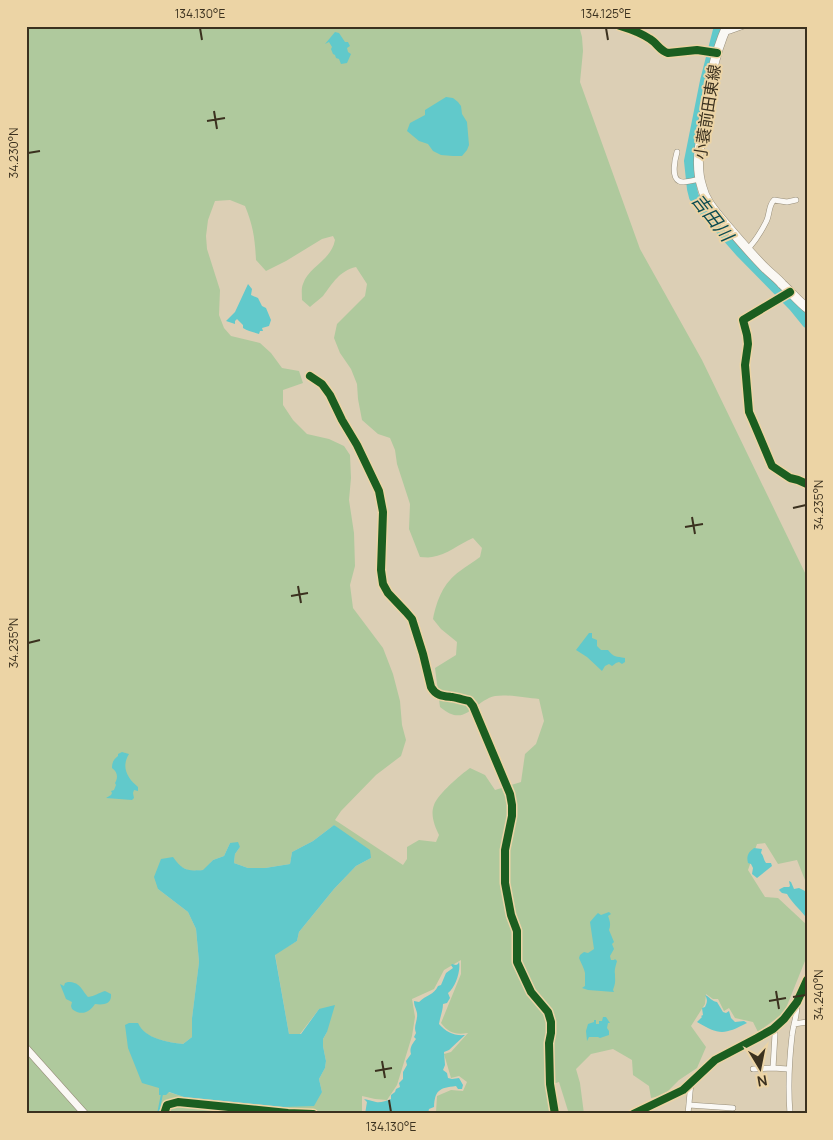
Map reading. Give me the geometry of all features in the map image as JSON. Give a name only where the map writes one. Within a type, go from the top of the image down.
[{"type":"main road","name":"小蓑前田東線","points":[[725,29],[714,52],[700,149],[698,179],[710,205],[736,237],[807,308]]},
{"type":"street","points":[[725,29],[730,32],[744,26]]},
{"type":"street","points":[[623,27],[650,39],[660,49],[668,53],[698,50],[714,52]]},
{"type":"street","points":[[677,152],[674,164],[676,180],[685,182],[698,179]]},
{"type":"street","points":[[748,249],[768,220],[771,203],[774,200],[787,202],[796,200]]},
{"type":"street","points":[[789,292],[743,320],[748,344],[745,365],[749,412],[772,466],[790,478],[807,484]]},
{"type":"street","points":[[310,376],[322,384],[330,395],[379,491],[383,512],[381,570],[383,584],[388,593],[412,619],[431,687],[433,691],[441,696],[469,701],[473,706],[510,794],[512,816],[505,850],[505,883],[511,915],[517,931],[516,962],[531,992],[548,1012],[551,1022],[550,1084],[555,1114]]},
{"type":"street","points":[[633,1114],[682,1090],[715,1060],[774,1029],[797,1002],[807,980]]},
{"type":"street","points":[[790,1114],[788,1069],[798,1008],[797,1002]]},
{"type":"street","points":[[794,1024],[807,1022]]},
{"type":"street","points":[[773,1068],[774,1029]]},
{"type":"street","points":[[26,1048],[85,1114]]},
{"type":"street","points":[[753,1069],[788,1069]]},
{"type":"street","points":[[688,1114],[691,1082]]},
{"type":"street","points":[[164,1114],[167,1105],[178,1102],[313,1114]]},
{"type":"street","points":[[688,1105],[733,1108]]},
{"type":"green space","points":[[26,26],[579,26],[583,51],[580,82],[640,249],[702,360],[807,577],[807,881],[797,860],[778,864],[765,843],[757,844],[748,870],[765,897],[778,898],[807,925],[807,956],[784,1013],[758,1032],[753,1022],[735,1018],[729,1008],[724,1011],[718,999],[713,999],[706,994],[705,1004],[691,1026],[706,1047],[697,1068],[679,1080],[664,1095],[651,1098],[649,1086],[633,1075],[632,1060],[613,1049],[591,1054],[576,1069],[584,1114],[569,1114],[559,1082],[546,1086],[552,1114],[435,1114],[437,1096],[451,1090],[463,1091],[467,1082],[459,1076],[451,1078],[444,1054],[451,1052],[468,1033],[459,1034],[453,1032],[441,1023],[461,974],[461,960],[444,970],[434,989],[412,999],[415,1017],[412,1036],[397,1085],[387,1100],[362,1096],[362,1114],[26,1114]],"holes":[[[230,200],[245,206],[253,232],[256,260],[266,271],[322,239],[333,236],[335,240],[333,247],[325,258],[310,272],[302,286],[302,300],[310,307],[323,296],[333,282],[345,271],[356,267],[367,284],[365,296],[337,324],[334,338],[357,384],[362,420],[378,434],[390,438],[395,450],[397,464],[410,504],[409,529],[420,557],[443,554],[473,538],[482,548],[480,557],[462,569],[445,586],[433,619],[441,629],[457,642],[456,655],[435,668],[440,707],[449,713],[463,715],[487,699],[495,696],[539,699],[544,721],[536,744],[525,754],[521,782],[495,790],[485,775],[470,768],[445,790],[434,805],[433,817],[439,835],[436,842],[419,840],[407,847],[407,859],[403,865],[335,820],[341,811],[376,775],[401,756],[406,740],[402,725],[400,701],[393,674],[383,648],[353,608],[350,585],[355,566],[354,533],[349,500],[351,478],[350,455],[344,446],[329,439],[307,434],[293,420],[283,405],[283,390],[303,383],[299,371],[282,368],[271,353],[260,343],[231,336],[224,328],[219,315],[220,290],[207,249],[206,236],[208,220],[215,201]],[[334,825],[371,858],[356,866],[334,889],[299,932],[297,941],[275,954],[289,1034],[300,1034],[319,1009],[327,1032],[323,1039],[325,1068],[319,1079],[322,1092],[283,1107],[184,1097],[168,1092],[159,1095],[160,1088],[137,1023],[145,1033],[164,1041],[183,1044],[192,1037],[192,1018],[199,962],[196,929],[188,912],[158,889],[181,867],[190,871],[204,870],[213,860],[224,856],[230,843],[240,847],[235,854],[234,863],[248,868],[265,868],[290,864],[292,852],[313,841]]]},
{"type":"water","points":[[335,32],[339,33],[350,46],[347,48],[351,54],[347,63],[341,64],[339,59],[333,54],[329,42],[325,44]]},
{"type":"water","points":[[446,97],[453,98],[458,102],[467,122],[469,145],[462,156],[441,155],[407,131],[410,123],[425,115],[425,110]]},
{"type":"water","points":[[248,284],[252,289],[251,295],[258,298],[262,306],[266,308],[271,320],[269,326],[262,328],[263,331],[260,331],[259,334],[243,328],[243,325],[237,319],[235,324],[226,321],[235,312]]},
{"type":"water","points":[[589,633],[592,633],[592,638],[597,640],[597,646],[601,650],[608,650],[614,656],[625,658],[625,662],[622,664],[619,662],[612,666],[609,664],[602,671],[576,650]]},
{"type":"water","points":[[122,752],[129,754],[125,763],[126,772],[138,787],[138,791],[134,790],[134,798],[132,800],[106,798],[111,795],[111,791],[114,790],[116,785],[117,775],[112,768],[113,762],[118,754]]},
{"type":"water","points":[[334,825],[370,850],[371,858],[356,866],[334,889],[299,932],[297,941],[275,955],[289,1034],[301,1034],[319,1009],[335,1005],[323,1039],[326,1061],[325,1068],[319,1079],[322,1092],[314,1106],[283,1107],[184,1097],[169,1092],[166,1095],[159,1095],[159,1088],[142,1083],[128,1048],[125,1025],[138,1023],[151,1036],[171,1042],[183,1044],[192,1037],[192,1018],[199,962],[196,929],[188,912],[158,889],[154,877],[161,859],[173,857],[183,868],[203,870],[213,860],[224,856],[230,843],[238,842],[240,847],[235,854],[234,863],[248,868],[265,868],[290,864],[292,852],[313,841]]},
{"type":"water","points":[[754,848],[762,849],[761,853],[765,862],[771,863],[772,866],[757,878],[752,874],[753,868],[747,860],[748,854]]},
{"type":"water","points":[[789,881],[794,889],[799,888],[807,892],[807,916],[787,894],[779,890],[789,887]]},
{"type":"water","points":[[609,912],[611,914],[608,916],[609,930],[614,942],[612,944],[614,949],[610,956],[611,960],[615,959],[617,961],[614,992],[588,990],[582,988],[585,986],[585,973],[579,958],[584,952],[588,953],[594,949],[590,922],[598,913],[601,915]]},
{"type":"water","points":[[459,962],[457,979],[448,993],[450,998],[447,1003],[443,1004],[439,1024],[450,1033],[465,1035],[449,1050],[444,1052],[445,1065],[443,1070],[447,1073],[448,1078],[459,1078],[463,1085],[462,1089],[458,1089],[456,1086],[439,1091],[435,1097],[434,1107],[429,1109],[428,1114],[365,1114],[367,1102],[364,1099],[381,1102],[391,1099],[391,1095],[400,1087],[399,1083],[403,1079],[403,1072],[407,1065],[406,1061],[411,1054],[411,1048],[416,1039],[414,1037],[417,1013],[414,1001],[419,1002],[441,985],[446,973],[453,968],[451,965],[456,965]]},
{"type":"water","points":[[68,982],[78,985],[88,997],[105,991],[111,994],[111,998],[103,1004],[95,1004],[90,1010],[85,1012],[75,1011],[71,1006],[72,1002],[66,999],[60,984],[64,986]]},
{"type":"water","points":[[705,995],[717,1002],[723,1012],[729,1011],[731,1018],[735,1022],[744,1021],[747,1023],[733,1030],[722,1032],[697,1022],[703,1015],[702,1008],[705,1007],[707,1000]]},
{"type":"water","points":[[603,1017],[606,1017],[610,1023],[608,1023],[607,1028],[609,1035],[600,1038],[589,1037],[587,1041],[586,1031],[588,1024],[596,1020],[596,1024],[599,1024]]},
{"type":"waterway","name":"吉田川","points":[[719,26],[705,81],[689,161],[694,197],[740,252],[794,307],[807,323]]},
{"type":"waterway","points":[[158,1114],[162,1094]]},
{"type":"cycle path","points":[[620,26],[647,37],[668,53],[697,50],[717,53]]},
{"type":"cycle path","points":[[790,292],[743,320],[748,344],[745,365],[749,412],[772,466],[790,478],[807,484]]},
{"type":"cycle path","points":[[310,376],[322,384],[330,395],[379,491],[383,512],[381,570],[383,584],[388,593],[412,619],[431,687],[437,694],[469,701],[473,706],[510,794],[512,816],[505,850],[505,883],[511,915],[517,931],[517,962],[531,992],[548,1012],[551,1022],[549,1043],[550,1084],[555,1114]]},
{"type":"cycle path","points":[[633,1114],[683,1090],[715,1060],[773,1029],[784,1019],[797,1002],[807,980]]},
{"type":"cycle path","points":[[164,1114],[167,1105],[178,1102],[313,1114]]}]
